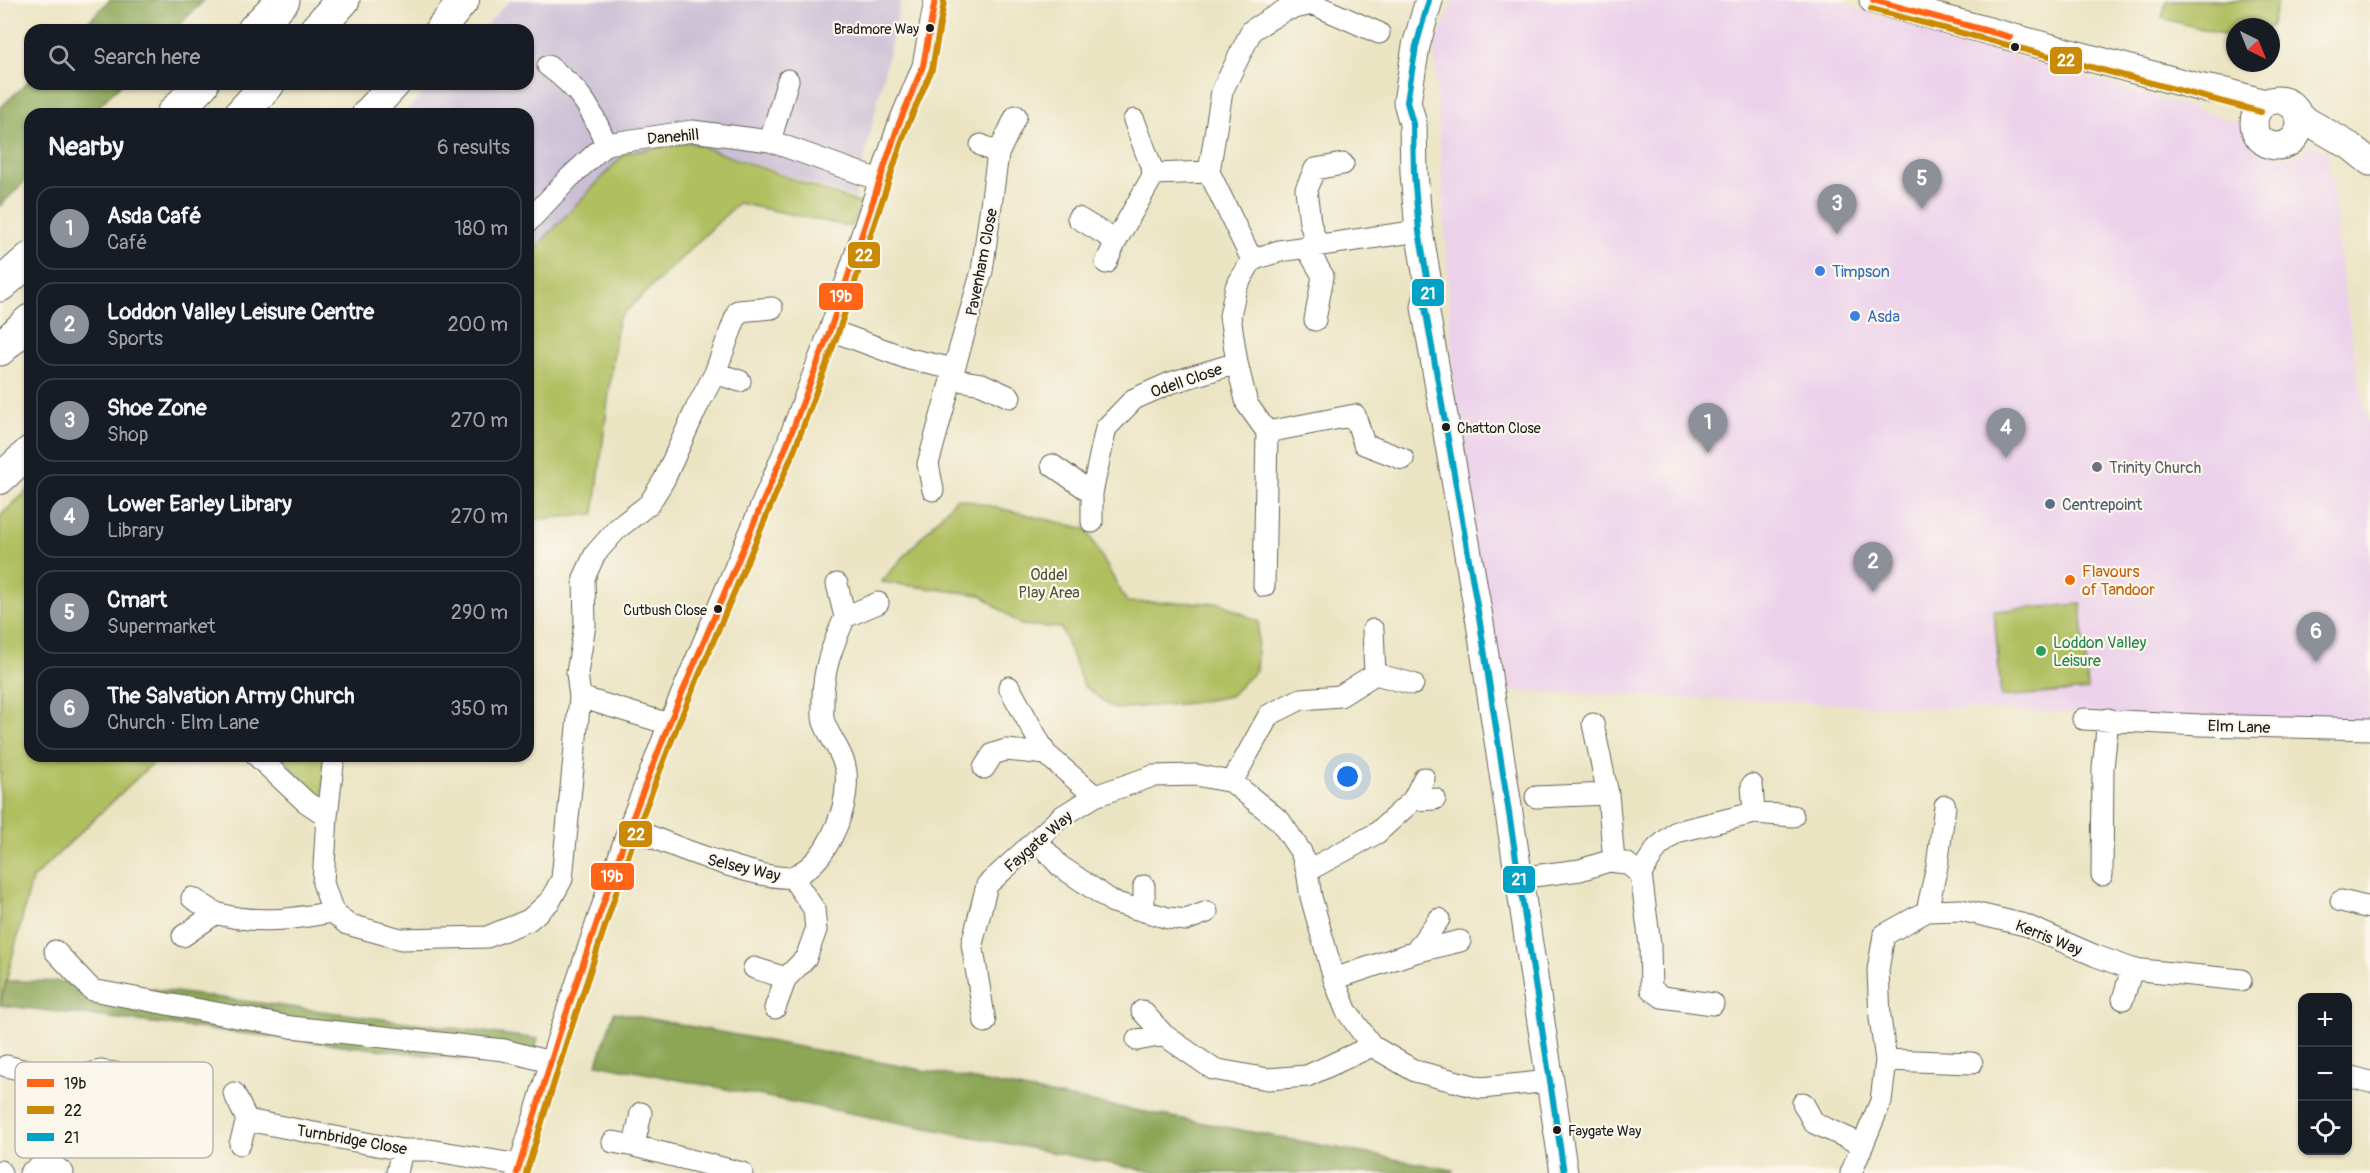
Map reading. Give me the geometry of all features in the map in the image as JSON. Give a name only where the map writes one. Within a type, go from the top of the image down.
[{"type":"highway","points":[[260,24],[283,0]]},
{"type":"highway","points":[[321,24],[343,0]]},
{"type":"highway","points":[[179,108],[196,90]]},
{"type":"highway","points":[[246,108],[263,90]]},
{"type":"highway","points":[[0,285],[24,264]]},
{"type":"highway","points":[[0,349],[24,327]]},
{"type":"main road","points":[[445,24],[464,0]]},
{"type":"main road","points":[[373,108],[389,90]]},
{"type":"main road","points":[[0,479],[24,457]]},
{"type":"street","points":[[518,1169],[550,1062],[629,827],[669,724],[786,447],[830,330],[897,126],[923,66],[935,0]]},
{"type":"street","points":[[1429,0],[1416,46],[1407,102],[1413,124],[1419,231],[1429,289],[1425,307],[1480,623],[1564,1173]]},
{"type":"street","points":[[1873,0],[2264,103],[2278,99],[2286,100],[2297,110],[2297,128],[2284,145],[2270,145],[2258,136],[2254,128],[2198,87]]},
{"type":"street","points":[[1252,260],[1209,172],[1222,91],[1252,30],[1285,10],[1314,2],[1379,33]]},
{"type":"street","points":[[534,211],[606,144],[593,112],[570,82],[548,66]]},
{"type":"street","points":[[770,141],[788,80]]},
{"type":"street","points":[[2254,128],[2255,114],[2264,103]]},
{"type":"street","name":"Pavenham Close","points":[[933,490],[921,467],[953,374],[982,271],[990,149],[1016,116]]},
{"type":"street","points":[[1106,263],[1154,174],[1134,120]]},
{"type":"street","points":[[2297,128],[2360,154]]},
{"type":"street","name":"Danehill","points":[[606,144],[692,131],[770,141],[879,180]]},
{"type":"street","points":[[1315,320],[1323,276],[1312,246],[1306,189],[1315,169],[1343,164]]},
{"type":"street","points":[[1154,174],[1209,172]]},
{"type":"street","points":[[1078,218],[1116,241]]},
{"type":"street","points":[[1264,585],[1267,432],[1246,404],[1236,363],[1230,316],[1236,287],[1252,260],[1280,251],[1419,231]]},
{"type":"street","points":[[333,762],[323,883],[333,912],[347,924],[401,939],[487,937],[529,920],[550,901],[562,879],[580,697],[577,673],[585,626],[584,578],[595,554],[617,529],[648,504],[664,480],[715,373],[738,311],[772,308]]},
{"type":"street","points":[[830,330],[982,384],[1010,397]]},
{"type":"street","name":"Odell Close","points":[[1092,522],[1092,493],[1106,428],[1134,399],[1170,382],[1236,363]]},
{"type":"street","points":[[715,373],[740,381]]},
{"type":"street","points":[[1267,432],[1355,415],[1364,444],[1403,459]]},
{"type":"street","points":[[1052,465],[1092,493]]},
{"type":"street","points":[[837,584],[845,617],[878,603]]},
{"type":"street","name":"Selsey Way","points":[[629,827],[706,859],[769,875],[792,877],[822,856],[836,829],[843,807],[846,772],[838,749],[823,721],[823,693],[828,657],[845,617]]},
{"type":"street","points":[[1373,630],[1375,674]]},
{"type":"street","points":[[1232,782],[1269,715],[1301,699],[1340,696],[1375,674],[1413,684]]},
{"type":"street","points":[[1009,687],[1046,754],[1095,796]]},
{"type":"street","points":[[580,697],[669,724]]},
{"type":"street","name":"Elm Lane","points":[[2083,719],[2200,725],[2370,729]]},
{"type":"street","points":[[2102,875],[2103,768],[2108,719]]},
{"type":"street","points":[[1593,724],[1608,794],[1614,861]]},
{"type":"street","points":[[984,768],[993,754],[1006,750],[1046,754]]},
{"type":"street","points":[[263,762],[306,802],[327,816]]},
{"type":"street","name":"Faygate Way","points":[[985,1022],[972,944],[987,885],[1061,817],[1095,796],[1153,776],[1196,775],[1232,782],[1280,821],[1301,852],[1334,979],[1346,1010],[1372,1046],[1416,1071],[1480,1088],[1550,1081]]},
{"type":"street","points":[[1307,871],[1377,833],[1413,800],[1424,778]]},
{"type":"street","points":[[1752,785],[1754,813]]},
{"type":"street","points":[[1536,797],[1608,794]]},
{"type":"street","points":[[1413,800],[1435,799]]},
{"type":"street","points":[[1851,1173],[1881,1101],[1886,1060],[1880,1018],[1878,970],[1884,935],[1927,910],[1937,866],[1945,806]]},
{"type":"street","points":[[1713,1004],[1662,997],[1651,989],[1650,945],[1641,874],[1657,848],[1676,832],[1754,813],[1793,816]]},
{"type":"street","points":[[1036,840],[1060,866],[1113,903],[1168,918],[1186,920],[1207,912]]},
{"type":"street","points":[[1518,878],[1580,870],[1609,861],[1626,863],[1641,874]]},
{"type":"street","points":[[775,1008],[786,978],[806,958],[816,930],[814,909],[792,877]]},
{"type":"street","points":[[1144,886],[1144,911]]},
{"type":"street","points":[[192,898],[216,913],[230,918],[288,920],[333,912]]},
{"type":"street","points":[[2341,901],[2370,908]]},
{"type":"street","name":"Kerris Way","points":[[1927,910],[1961,910],[2025,925],[2132,969],[2241,980]]},
{"type":"street","points":[[183,936],[216,913]]},
{"type":"street","points":[[1415,952],[1439,919]]},
{"type":"street","points":[[1334,979],[1415,952],[1460,941]]},
{"type":"street","points":[[55,951],[92,990],[291,1027],[504,1050],[550,1062]]},
{"type":"street","points":[[754,968],[786,978]]},
{"type":"street","points":[[2123,999],[2132,969]]},
{"type":"street","points":[[1142,1011],[1164,1035],[1213,1069],[1269,1079],[1307,1076],[1372,1046]]},
{"type":"street","points":[[1137,1040],[1164,1035]]},
{"type":"street","points":[[1886,1060],[1972,1064]]},
{"type":"street","points":[[6,1066],[15,1068]]},
{"type":"street","points":[[2352,1077],[2370,1082]]},
{"type":"street","points":[[234,1093],[247,1120],[240,1144]]},
{"type":"street","points":[[1803,1104],[1814,1123],[1863,1145]]},
{"type":"street","points":[[634,1146],[642,1113]]},
{"type":"street","name":"Turnbridge Close","points":[[247,1120],[402,1150],[430,1150],[518,1169]]},
{"type":"street","points":[[613,1142],[742,1173]]},
{"type":"street","points":[[397,1173],[402,1150]]},
{"type":"street","points":[[30,1173],[55,1167]]},
{"type":"shaded area","points":[[510,0],[901,0],[855,198],[689,142],[625,153],[534,250],[534,108],[409,108],[425,90],[534,90],[534,24],[488,24]]},
{"type":"shaded area","points":[[1455,0],[1838,0],[1872,14],[2262,129],[2264,143],[2276,156],[2292,158],[2305,152],[2311,144],[2328,152],[2341,270],[2357,371],[2370,431],[2370,725],[1493,690],[1460,489],[1434,45]]},
{"type":"green space","points":[[110,0],[204,0],[180,24],[86,24]]},
{"type":"green space","points":[[2167,0],[2278,0],[2273,18],[2226,18],[2226,36],[2162,18]]},
{"type":"green space","points":[[24,86],[24,90],[115,90],[97,108],[24,108],[24,182],[0,206],[0,108]]},
{"type":"green space","points":[[689,142],[862,204],[851,227],[738,203],[618,319],[594,514],[534,519],[534,250],[625,153]]},
{"type":"green space","points":[[24,494],[24,762],[154,762],[32,879],[0,1006],[0,516]]},
{"type":"green space","name":"Oddel Play Area","points":[[957,498],[1086,529],[1127,602],[1221,603],[1259,622],[1256,670],[1230,696],[1191,703],[1114,709],[1084,686],[1061,628],[1021,625],[981,595],[881,582]]},
{"type":"green space","name":"Loddon Valley Leisure","points":[[2081,604],[2088,690],[2001,697],[1994,611]]},
{"type":"green space","points":[[286,762],[325,762],[322,801]]},
{"type":"green space","points":[[6,981],[98,982],[538,1039],[529,1067],[0,1005]]},
{"type":"green space","points":[[614,1012],[1453,1170],[1452,1173],[1159,1173],[597,1064]]},
{"type":"transit line","name":"19b","points":[[517,1173],[558,1038],[629,827],[669,724],[786,447],[830,330],[898,126],[923,66],[935,0]]},
{"type":"transit line","name":"21","points":[[1429,0],[1416,46],[1407,102],[1413,124],[1419,231],[1429,289],[1425,307],[1480,623],[1564,1173]]},
{"type":"transit line","name":"19b","points":[[1873,0],[2010,37]]},
{"type":"transit line","name":"22","points":[[526,1173],[637,830],[677,727],[794,451],[838,333],[906,129],[932,69],[944,2]]},
{"type":"transit line","name":"22","points":[[1871,9],[2261,112]]},
{"type":"place","name":"Bradmore Way","points":[[930,28]]},
{"type":"place","name":"Cmart","points":[[1922,209]]},
{"type":"place","name":"Shoe Zone","points":[[1837,234]]},
{"type":"place","name":"Timpson","points":[[1820,271]]},
{"type":"place","name":"Asda","points":[[1855,316]]},
{"type":"place","name":"Chatton Close","points":[[1446,427]]},
{"type":"place","name":"Asda Café","points":[[1708,453]]},
{"type":"place","name":"Lower Earley Library","points":[[2006,458]]},
{"type":"place","name":"Trinity Church","points":[[2097,467]]},
{"type":"place","name":"Centrepoint","points":[[2050,504]]},
{"type":"place","name":"Flavours of Tandoor","points":[[2070,580]]},
{"type":"place","name":"Loddon Valley Leisure Centre","points":[[1873,592]]},
{"type":"place","name":"Cutbush Close","points":[[718,609]]},
{"type":"place","name":"Loddon Valley Leisure","points":[[2041,651]]},
{"type":"place","name":"The Salvation Army Church","points":[[2316,662]]},
{"type":"place","name":"Faygate Way","points":[[1557,1130]]}]
